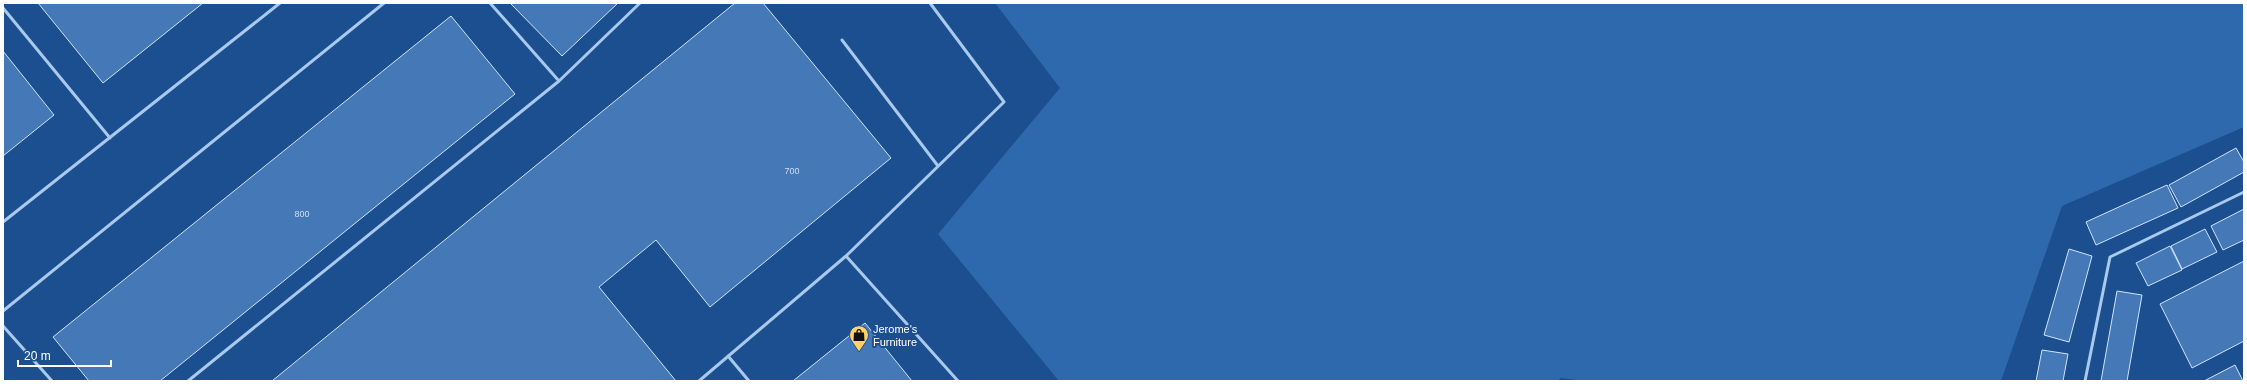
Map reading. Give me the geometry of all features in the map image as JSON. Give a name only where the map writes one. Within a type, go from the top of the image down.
[{"type":"lane","points":[[3,222],[280,3]]},
{"type":"lane","points":[[3,311],[384,3]]},
{"type":"lane","points":[[490,3],[559,81]]},
{"type":"lane","points":[[188,381],[559,81],[640,3]]},
{"type":"lane","points":[[699,381],[846,256],[1004,102],[930,3]]},
{"type":"lane","points":[[3,8],[110,138]]},
{"type":"lane","points":[[842,40],[938,166]]},
{"type":"lane","points":[[2085,381],[2110,257],[2244,192]]},
{"type":"lane","points":[[846,256],[958,381]]},
{"type":"lane","points":[[3,326],[52,381]]},
{"type":"lane","points":[[728,356],[749,381]]},
{"type":"shaded area","points":[[995,3],[2244,3],[2244,127],[2062,206],[2001,381],[1584,381],[1561,378],[1557,381],[1059,381],[938,234],[1060,88]]},
{"type":"building","points":[[38,3],[203,3],[103,83]]},
{"type":"building","points":[[510,3],[618,3],[562,56]]},
{"type":"building","points":[[735,3],[763,3],[891,158],[710,307],[656,240],[599,287],[676,381],[272,381]]},
{"type":"building","points":[[451,16],[515,94],[160,381],[89,381],[53,337]]},
{"type":"building","points":[[3,51],[54,115],[3,156]]},
{"type":"building","points":[[2236,148],[2244,162],[2244,172],[2181,207],[2169,185]]},
{"type":"building","points":[[2167,185],[2178,208],[2096,245],[2086,222]]},
{"type":"building","points":[[2244,209],[2244,240],[2223,250],[2211,226]]},
{"type":"building","points":[[2205,229],[2217,252],[2182,269],[2171,246]]},
{"type":"building","points":[[2170,246],[2182,270],[2148,286],[2136,263]]},
{"type":"building","points":[[2069,249],[2092,256],[2069,342],[2044,335]]},
{"type":"building","points":[[2244,261],[2244,341],[2192,368],[2160,304]]},
{"type":"building","points":[[2117,291],[2142,295],[2127,381],[2101,381]]},
{"type":"building","name":"Jerome's Furniture","points":[[865,323],[912,381],[793,381]]},
{"type":"building","points":[[2042,350],[2068,354],[2063,381],[2036,381]]},
{"type":"building","points":[[2235,365],[2243,381],[2204,381]]},
{"type":"place","name":"Jerome's Furniture","points":[[859,352]]}]
